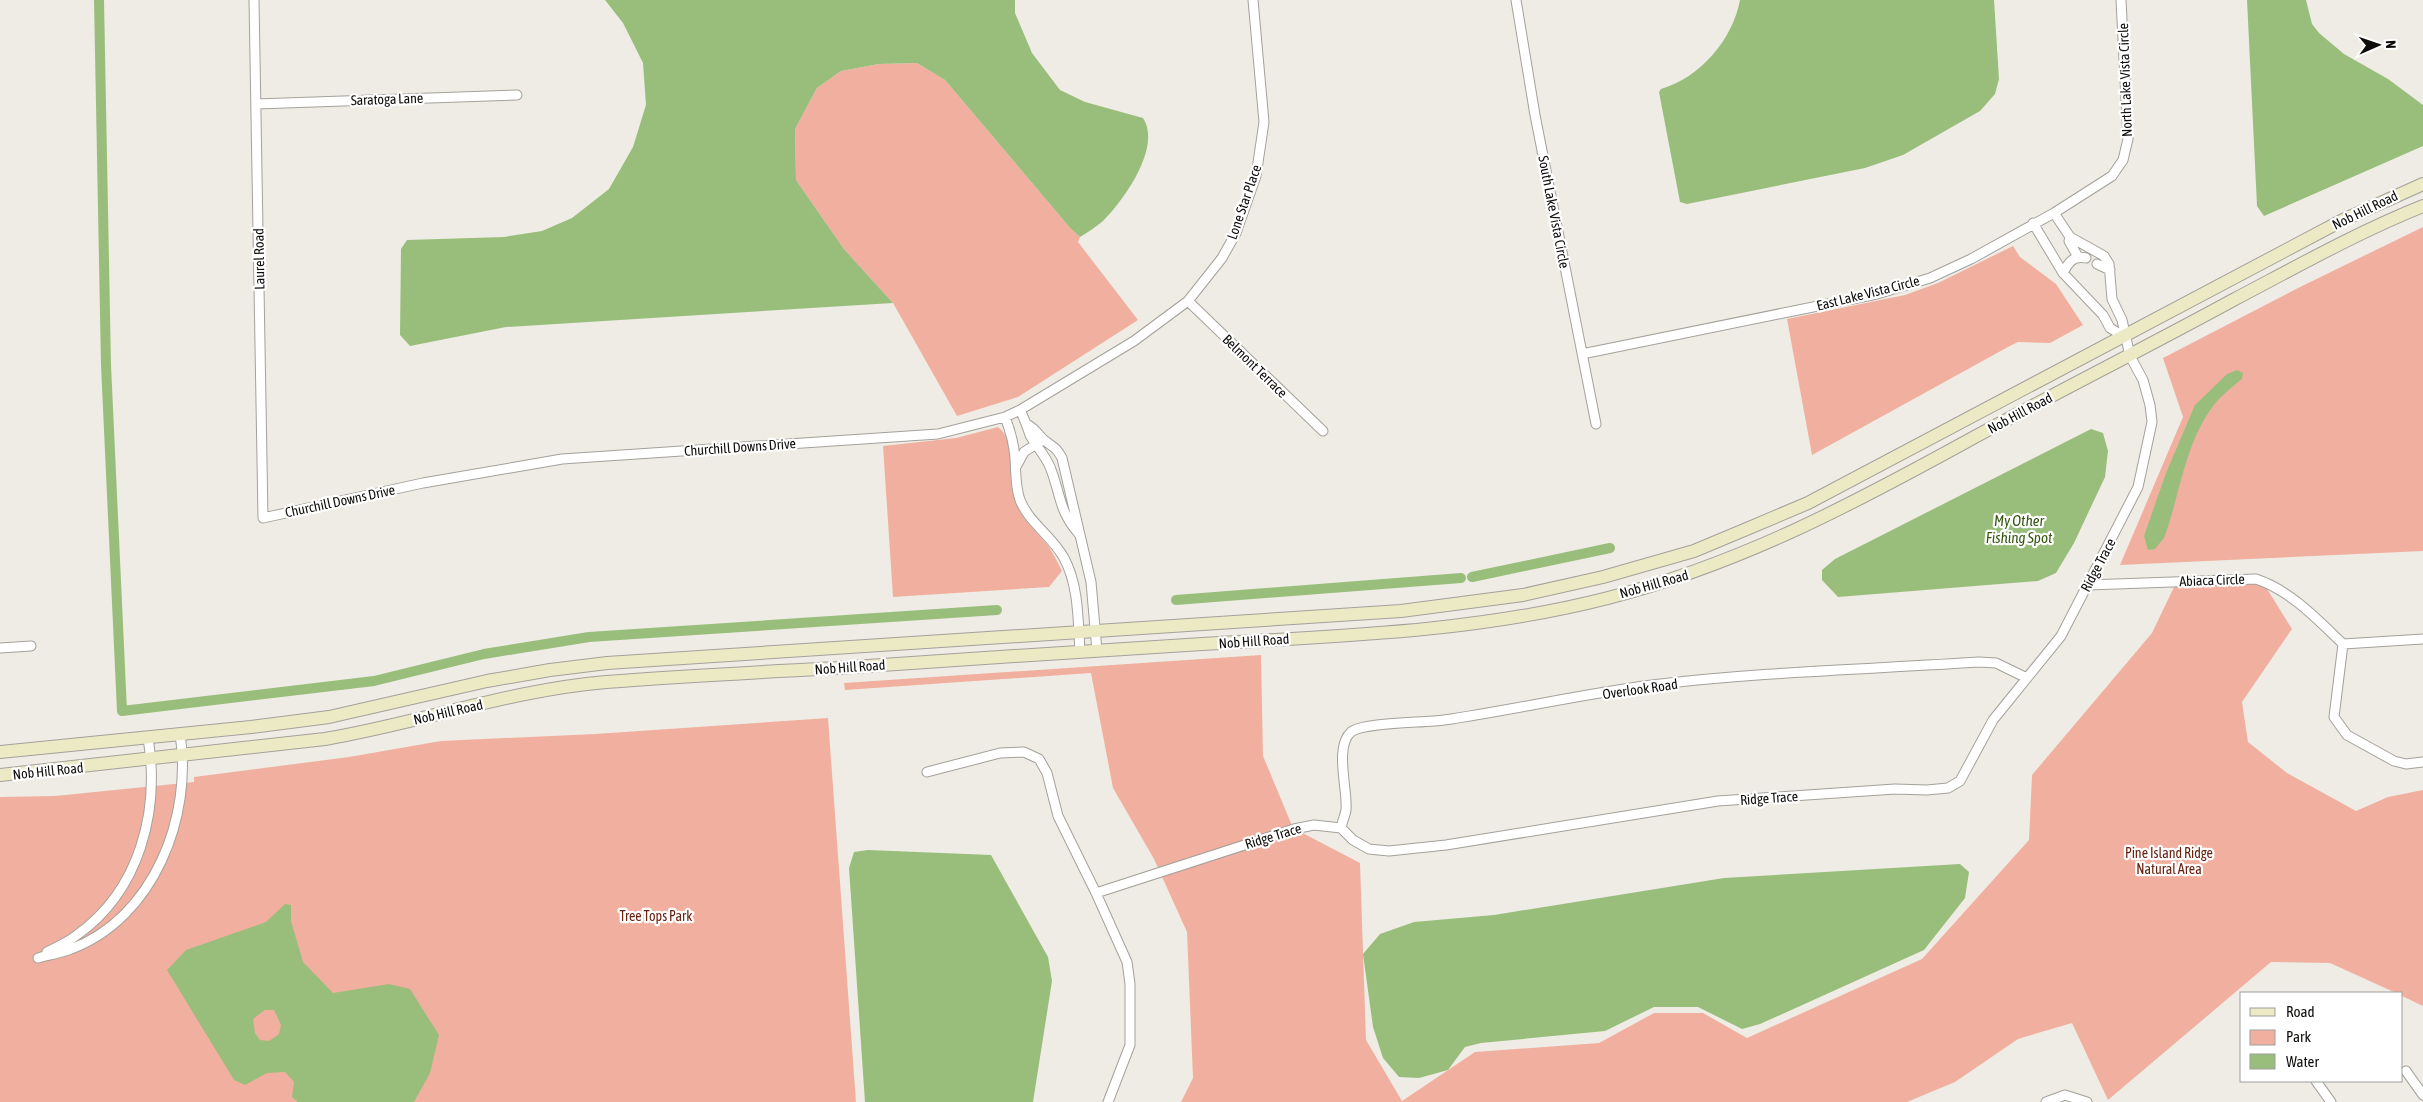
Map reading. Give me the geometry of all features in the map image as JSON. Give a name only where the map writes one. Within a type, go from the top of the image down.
[{"type":"main road","name":"Nob Hill Road","points":[[0,752],[148,738],[329,717],[487,681],[550,670],[607,663],[1400,611],[1476,603],[1523,595],[1646,566],[1694,551],[1808,503],[2343,220],[2423,184]]},
{"type":"main road","name":"Nob Hill Road","points":[[0,776],[333,738],[366,732],[469,706],[601,683],[1455,626],[1539,614],[1610,597],[1697,572],[1810,525],[2262,285],[2397,216],[2423,206]]},
{"type":"street","name":"Laurel Road","points":[[254,0],[263,518]]},
{"type":"street","name":"Lone Star Place","points":[[1188,301],[1222,258],[1236,233],[1256,176],[1264,122],[1253,0]]},
{"type":"street","name":"South Lake Vista Circle","points":[[1516,0],[1535,115],[1596,424]]},
{"type":"street","name":"North Lake Vista Circle","points":[[2121,0],[2128,139],[2123,160]]},
{"type":"street","name":"Saratoga Lane","points":[[256,104],[517,95]]},
{"type":"street","name":"East Lake Vista Circle","points":[[1582,354],[1877,294],[1930,278],[1971,259],[2054,212],[2112,176],[2123,160]]},
{"type":"street","points":[[2054,212],[2070,237],[2104,256],[2110,270]]},
{"type":"street","points":[[2033,223],[2063,273],[2103,315],[2110,328],[2125,337]]},
{"type":"street","points":[[2063,273],[2071,260],[2082,257],[2069,241],[2070,237]]},
{"type":"street","points":[[2097,264],[2110,270]]},
{"type":"street","name":"Ridge Trace","points":[[1096,893],[1294,828],[1314,825],[1341,828],[1353,840],[1369,849],[1389,851],[1446,845],[1718,801],[1948,788],[1960,781],[1993,720],[2061,636],[2138,487],[2152,422],[2150,405],[2143,380],[2130,356],[2122,320],[2112,299],[2110,270]]},
{"type":"street","name":"Churchill Downs Drive","points":[[263,518],[423,483],[562,459],[938,434],[1004,417],[1020,410],[1134,341],[1188,301]]},
{"type":"street","name":"Belmont Terrace","points":[[1188,301],[1323,431]]},
{"type":"street","points":[[1020,410],[1028,425],[1036,429],[1051,469],[1061,508],[1068,521],[1079,534]]},
{"type":"street","points":[[1004,417],[1014,443],[1016,486],[1023,505],[1032,520],[1063,557],[1071,574],[1080,652]]},
{"type":"street","points":[[1016,467],[1024,452],[1040,442],[1055,445],[1062,458],[1078,519],[1079,534],[1091,582],[1097,651]]},
{"type":"street","name":"Abiaca Circle","points":[[2088,585],[2256,579],[2274,585],[2344,644]]},
{"type":"street","points":[[2423,639],[2344,644],[2334,717],[2347,735],[2394,761],[2406,764],[2423,762]]},
{"type":"street","points":[[0,648],[31,646]]},
{"type":"street","name":"Overlook Road","points":[[1341,828],[1346,809],[1343,756],[1345,742],[1351,732],[1364,727],[1453,719],[1651,686],[1700,681],[1979,662],[1996,663],[2027,678]]},
{"type":"street","points":[[148,738],[152,760],[146,834],[135,864],[106,909],[77,935],[38,958],[71,950],[94,938],[117,922],[134,904],[164,857],[181,803],[183,756],[180,734]]},
{"type":"street","points":[[927,772],[1000,753],[1024,752],[1039,759],[1047,773],[1058,816],[1127,962],[1130,984],[1130,1045],[1108,1102]]},
{"type":"street","points":[[2406,1071],[2423,1095]]},
{"type":"street","points":[[2317,1082],[2331,1102]]},
{"type":"street","points":[[2046,1102],[2065,1095],[2087,1102]]},
{"type":"green space","points":[[917,63],[945,80],[1071,229],[1080,237],[1078,242],[1138,320],[1018,397],[957,416],[893,303],[844,249],[796,180],[795,129],[817,88],[841,71],[879,64]]},
{"type":"green space","points":[[2423,227],[2423,551],[2120,565],[2183,417],[2163,358],[2298,288]]},
{"type":"green space","points":[[2013,246],[2020,257],[2056,284],[2083,325],[2050,343],[2018,342],[1812,455],[1787,319],[1905,295],[1938,283]]},
{"type":"green space","points":[[998,427],[1008,441],[1012,488],[1020,512],[1049,547],[1062,571],[1049,587],[893,597],[883,446],[956,438]]},
{"type":"green space","name":"Pine Island Ridge Natural Area","points":[[2262,581],[2292,629],[2242,702],[2248,742],[2287,773],[2356,811],[2388,797],[2423,790],[2423,1006],[2403,996],[2403,992],[2394,992],[2330,963],[2271,962],[2108,1100],[2072,1023],[2018,1039],[1955,1082],[1907,1102],[1181,1102],[1193,1078],[1187,932],[1154,859],[1113,788],[1091,673],[845,690],[844,683],[1261,655],[1263,756],[1293,828],[1360,863],[1366,1040],[1402,1101],[1475,1052],[1599,1043],[1654,1013],[1703,1013],[1747,1038],[1922,959],[2029,840],[2032,775],[2152,633],[2174,587]]},
{"type":"green space","name":"Tree Tops Park","points":[[828,718],[856,1102],[0,1102],[0,797],[55,796],[194,782],[194,777],[349,757],[441,741],[595,734]]},
{"type":"water","points":[[605,0],[1015,0],[1015,13],[1032,53],[1060,90],[1085,102],[1143,118],[1148,130],[1148,143],[1144,158],[1130,187],[1112,212],[1080,237],[1071,229],[945,80],[917,63],[879,64],[841,71],[817,88],[795,129],[796,180],[844,249],[893,303],[506,327],[410,346],[400,335],[401,249],[407,240],[504,237],[542,231],[572,218],[609,189],[633,147],[646,105],[643,63],[623,23]]},
{"type":"water","points":[[1740,0],[1994,0],[1999,79],[1995,94],[1980,111],[1903,155],[1865,168],[1687,204],[1680,202],[1659,92],[1661,89],[1689,76],[1712,55],[1730,29]]},
{"type":"water","points":[[2247,0],[2306,0],[2312,24],[2319,33],[2344,54],[2388,79],[2423,105],[2423,146],[2264,216],[2257,206]]},
{"type":"water","points":[[2237,370],[2243,373],[2242,379],[2219,399],[2198,430],[2185,466],[2164,538],[2155,549],[2148,550],[2144,536],[2166,473],[2195,405],[2227,374]]},
{"type":"water","name":"My Other Fishing Spot","points":[[2091,429],[2103,433],[2108,451],[2105,477],[2074,543],[2056,573],[2038,581],[1838,597],[1822,580],[1822,570],[1835,559]]},
{"type":"water","points":[[868,850],[991,855],[1048,957],[1052,981],[1033,1102],[865,1102],[849,868],[854,852]]},
{"type":"water","points":[[1960,864],[1969,872],[1965,898],[1924,950],[1760,1024],[1742,1029],[1698,1007],[1654,1007],[1605,1031],[1481,1043],[1465,1047],[1448,1070],[1419,1078],[1399,1077],[1383,1058],[1373,1027],[1363,954],[1380,934],[1414,922],[1494,915],[1724,878]]},
{"type":"water","points":[[285,904],[291,905],[291,921],[303,962],[333,993],[389,984],[410,989],[439,1035],[430,1073],[414,1102],[298,1102],[292,1097],[294,1082],[285,1072],[267,1073],[245,1085],[234,1080],[167,970],[186,950],[266,922]],"holes":[[[265,1010],[274,1010],[281,1025],[279,1034],[269,1041],[260,1040],[255,1033],[253,1019]]]},
{"type":"waterway","points":[[99,0],[106,365],[122,711],[374,681],[484,654],[589,637],[997,610]]},
{"type":"waterway","points":[[1472,577],[1610,548]]},
{"type":"waterway","points":[[1176,600],[1461,578]]}]
